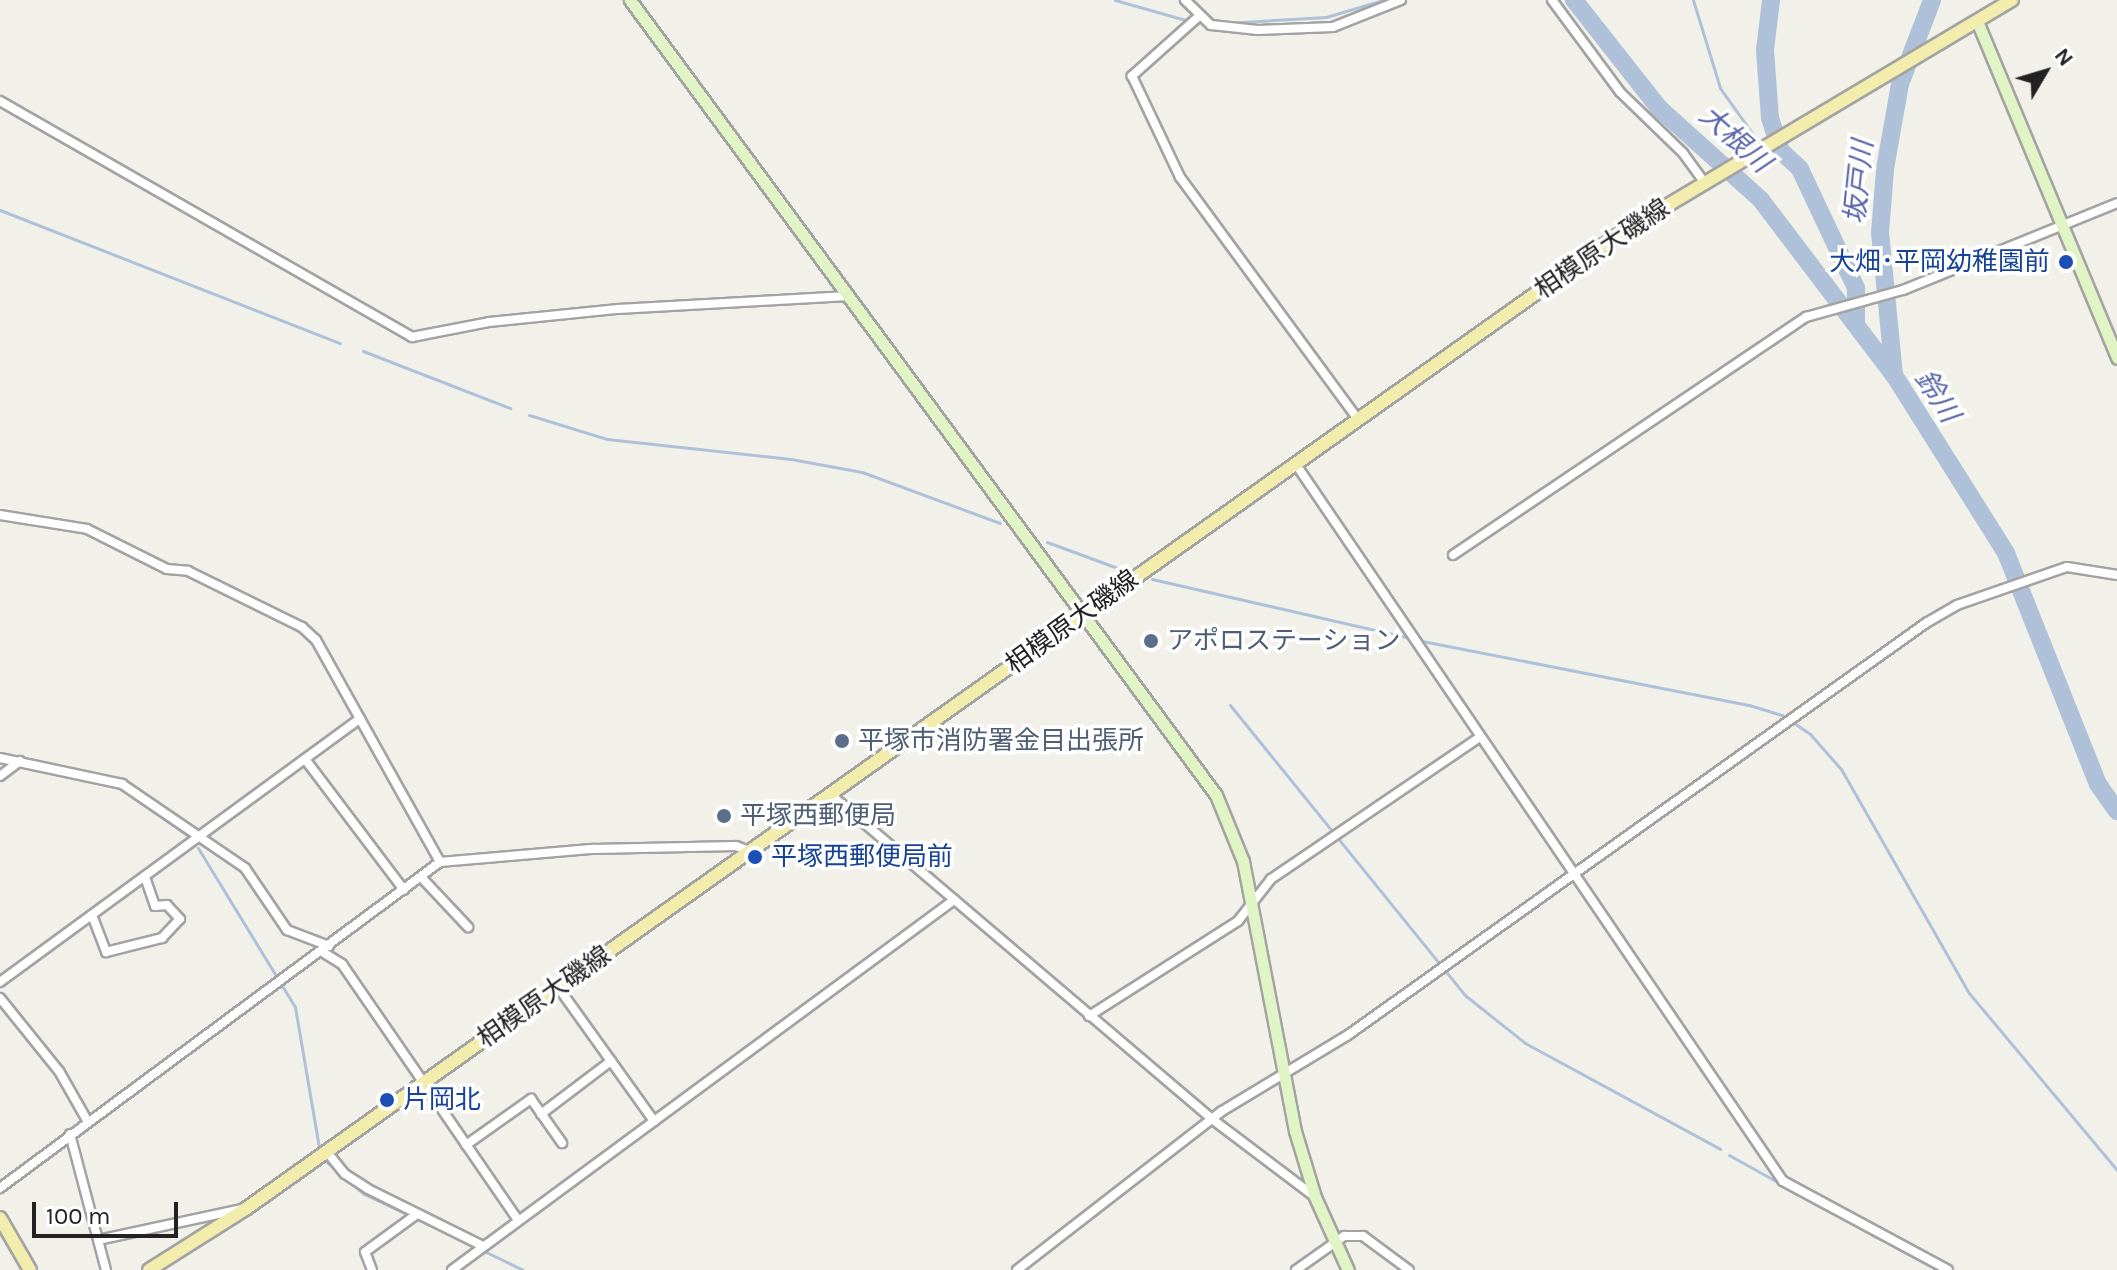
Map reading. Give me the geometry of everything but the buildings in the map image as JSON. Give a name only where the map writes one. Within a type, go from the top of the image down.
[{"type":"main road","name":"相模原大磯線","points":[[149,1270],[247,1208],[327,1152],[1621,233],[1705,180],[2012,0]]},
{"type":"main road","points":[[0,1218],[30,1270]]},
{"type":"street","points":[[630,0],[1216,795],[1243,861],[1284,1073],[1315,1197],[1348,1270]]},
{"type":"street","points":[[1185,0],[1198,17],[1225,28],[1333,27],[1401,0]]},
{"type":"street","points":[[1552,0],[1620,92],[1683,153],[1705,180]]},
{"type":"street","points":[[1198,17],[1132,76],[1180,177],[1358,419]]},
{"type":"street","points":[[1977,21],[2117,358]]},
{"type":"street","points":[[0,101],[412,337],[489,322],[618,309],[849,296]]},
{"type":"street","points":[[1453,555],[1813,313],[1906,288],[2117,203]]},
{"type":"street","points":[[1295,463],[1783,1181],[1948,1270]]},
{"type":"street","points":[[0,515],[87,529],[167,569],[188,571],[302,627],[316,640],[440,862]]},
{"type":"street","points":[[1017,1270],[1212,1119],[1348,1035],[1926,623],[1957,605],[2067,567],[2117,575]]},
{"type":"street","points":[[0,982],[360,719]]},
{"type":"street","points":[[1089,1016],[1238,921],[1271,879],[1480,737]]},
{"type":"street","points":[[0,758],[122,784],[245,868],[287,930],[325,948],[342,964],[518,1220]]},
{"type":"street","points":[[305,759],[404,890]]},
{"type":"street","points":[[0,776],[20,761]]},
{"type":"street","points":[[830,794],[1212,1119],[1315,1197]]},
{"type":"street","points":[[0,1188],[440,862],[593,849],[736,846],[749,851]]},
{"type":"street","points":[[92,915],[106,952],[162,938],[180,919],[167,905],[155,906],[145,877]]},
{"type":"street","points":[[421,877],[468,927]]},
{"type":"street","points":[[452,1270],[954,900]]},
{"type":"street","points":[[558,987],[654,1121]]},
{"type":"street","points":[[0,998],[59,1071],[88,1122]]},
{"type":"street","points":[[541,1114],[611,1061]]},
{"type":"street","points":[[466,1145],[531,1099],[562,1143]]},
{"type":"street","points":[[70,1134],[106,1270]]},
{"type":"street","points":[[327,1152],[345,1174],[414,1217],[483,1246]]},
{"type":"street","points":[[98,1240],[247,1208]]},
{"type":"street","points":[[372,1270],[365,1252],[414,1217]]},
{"type":"street","points":[[1296,1270],[1335,1242],[1363,1236],[1409,1270]]},
{"type":"waterway","points":[[1115,0],[1189,21]]},
{"type":"waterway","points":[[1225,23],[1326,17],[1383,0]]},
{"type":"waterway","name":"鈴川","points":[[1574,0],[1659,108],[1761,200],[1894,375],[2006,553],[2098,784],[2117,811]]},
{"type":"waterway","name":"大根川","points":[[1693,0],[1720,88],[1762,147]]},
{"type":"waterway","name":"鈴川","points":[[1771,0],[1765,50],[1770,118],[1781,151],[1800,169],[1856,288],[1856,322]]},
{"type":"waterway","name":"坂戸川","points":[[1894,375],[1880,233],[1885,169],[1900,84],[1932,0]]},
{"type":"waterway","name":"大根川","points":[[1768,152],[1781,151]]},
{"type":"waterway","points":[[0,210],[340,343]]},
{"type":"waterway","points":[[363,351],[510,408]]},
{"type":"waterway","points":[[529,415],[607,439],[791,459],[862,472],[1000,523]]},
{"type":"waterway","points":[[1047,542],[1123,570]]},
{"type":"waterway","points":[[1152,579],[1410,638]]},
{"type":"waterway","points":[[1417,640],[1749,705],[1782,715],[1810,734],[1841,769],[1969,993],[2117,1170]]},
{"type":"waterway","points":[[1230,705],[1466,996],[1525,1043],[1720,1149]]},
{"type":"waterway","points":[[117,785],[190,837]]},
{"type":"waterway","points":[[198,848],[295,1007],[319,1147]]},
{"type":"waterway","points":[[1729,1155],[1781,1184]]},
{"type":"waterway","points":[[327,1162],[364,1194],[468,1243]]},
{"type":"waterway","points":[[1840,1216],[1878,1238]]},
{"type":"waterway","points":[[1897,1248],[1938,1270]]},
{"type":"waterway","points":[[482,1250],[523,1270]]},
{"type":"place","name":"大畑･平岡幼稚園前","points":[[2066,262]]},
{"type":"place","name":"アポロステーション","points":[[1151,641]]},
{"type":"place","name":"平塚市消防署金目出張所","points":[[842,741]]},
{"type":"place","name":"平塚西郵便局","points":[[724,816]]},
{"type":"place","name":"平塚西郵便局前","points":[[755,857]]},
{"type":"place","name":"片岡北","points":[[387,1100]]}]
